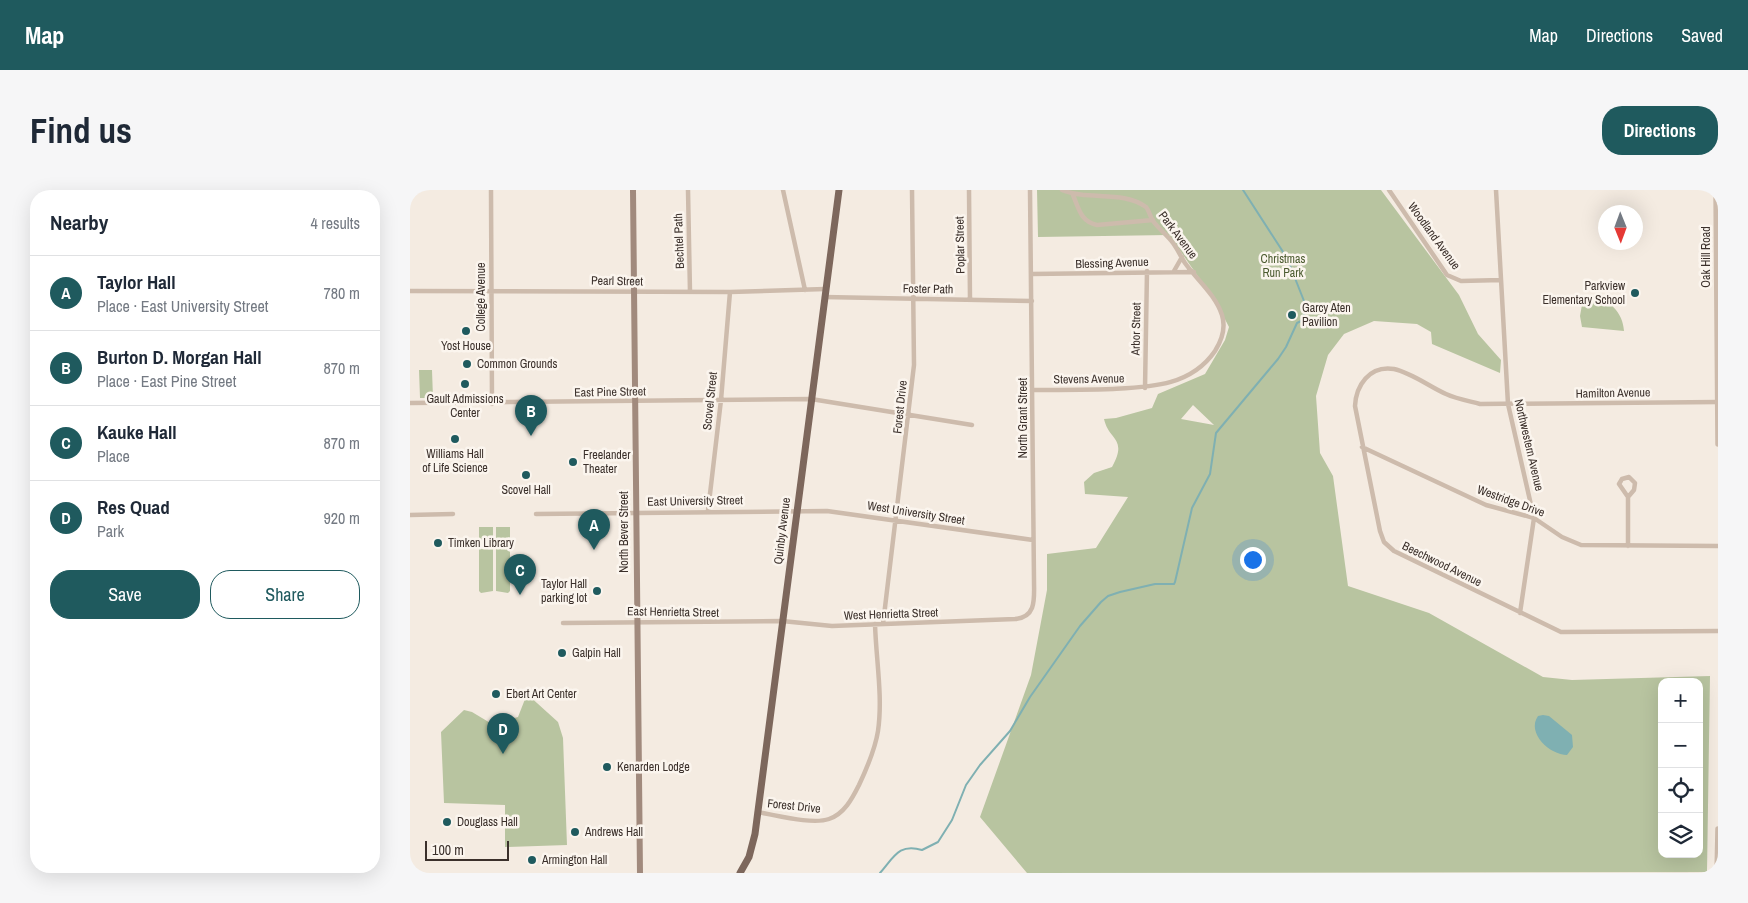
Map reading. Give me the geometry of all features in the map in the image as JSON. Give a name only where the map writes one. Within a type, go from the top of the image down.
[{"type":"main road","name":"North Bever Street","points":[[633,190],[640,873]]},
{"type":"main road","name":"Quinby Avenue","points":[[740,873],[754,844],[838,190]]},
{"type":"street","name":"College Avenue","points":[[491,190],[492,404]]},
{"type":"street","name":"Bechtel Path","points":[[688,190],[690,292]]},
{"type":"street","points":[[783,190],[804,290]]},
{"type":"street","name":"Forest Drive","points":[[883,624],[910,414],[914,365],[912,190]]},
{"type":"street","name":"Poplar Street","points":[[969,190],[970,300]]},
{"type":"street","name":"North Grant Street","points":[[1000,620],[1023,618],[1033,608],[1034,390],[1030,190]]},
{"type":"street","name":"Park Avenue","points":[[1062,190],[1073,195],[1099,194],[1125,197],[1147,208],[1153,220],[1172,242],[1216,302],[1222,315],[1222,337],[1213,355],[1200,368],[1178,380],[1145,388]]},
{"type":"street","name":"Woodland Avenue","points":[[1388,190],[1447,275],[1462,281],[1501,280]]},
{"type":"street","name":"Northwestern Avenue","points":[[1496,190],[1508,404],[1534,518],[1520,613]]},
{"type":"street","name":"Oak Hill Road","points":[[1716,190],[1718,444]]},
{"type":"street","points":[[1073,195],[1082,216],[1090,224],[1153,220]]},
{"type":"street","points":[[1174,272],[1182,257]]},
{"type":"street","name":"Blessing Avenue","points":[[1031,274],[1147,271],[1194,272]]},
{"type":"street","name":"Arbor Street","points":[[1145,388],[1147,271]]},
{"type":"street","name":"Pearl Street","points":[[410,291],[730,292],[804,290],[824,293]]},
{"type":"street","name":"Scovel Street","points":[[708,511],[721,400],[730,292]]},
{"type":"street","name":"Foster Path","points":[[824,293],[914,300],[1032,301]]},
{"type":"street","name":"Beechwood Avenue","points":[[1508,404],[1480,404],[1463,400],[1399,371],[1382,370],[1365,378],[1356,394],[1356,418],[1384,542],[1394,551],[1561,632],[1718,631]]},
{"type":"street","name":"Stevens Avenue","points":[[1034,390],[1145,388]]},
{"type":"street","name":"East Pine Street","points":[[410,403],[492,404],[811,399],[972,425]]},
{"type":"street","name":"Hamilton Avenue","points":[[1508,404],[1718,402]]},
{"type":"street","name":"Westridge Drive","points":[[1362,447],[1486,504],[1534,518],[1562,537],[1581,545],[1718,546]]},
{"type":"street","points":[[1628,497],[1635,487],[1634,480],[1629,477],[1622,478],[1619,484],[1628,497],[1628,546]]},
{"type":"street","name":"West University Street","points":[[796,510],[827,511],[895,519],[1033,540]]},
{"type":"street","name":"East University Street","points":[[536,514],[796,510]]},
{"type":"street","points":[[410,515],[453,514]]},
{"type":"street","name":"West Henrietta Street","points":[[782,621],[832,626],[1000,620]]},
{"type":"street","name":"East Henrietta Street","points":[[563,623],[731,623],[782,621]]},
{"type":"street","name":"Forest Drive","points":[[757,812],[814,821],[829,819],[842,811],[852,799],[866,771],[878,732],[874,624]]},
{"type":"street","points":[[1717,873],[1718,829]]},
{"type":"green space","name":"Christmas Run Park","points":[[1037,190],[1381,190],[1459,295],[1478,334],[1501,360],[1500,373],[1432,344],[1431,332],[1417,324],[1374,321],[1344,334],[1328,355],[1316,396],[1320,453],[1333,476],[1348,586],[1429,613],[1543,677],[1572,680],[1710,676],[1707,872],[1027,873],[980,817],[1031,675],[1047,590],[1047,554],[1096,548],[1128,497],[1085,494],[1084,482],[1094,473],[1112,467],[1116,458],[1118,445],[1106,426],[1104,419],[1116,418],[1152,408],[1158,394],[1205,374],[1225,340],[1229,327],[1216,302],[1169,235],[1038,237]],"holes":[[[1193,405],[1214,425],[1181,419]]]},
{"type":"green space","points":[[1592,295],[1604,300],[1614,308],[1621,318],[1624,331],[1582,327],[1580,316],[1583,299]]},
{"type":"green space","points":[[419,370],[432,370],[433,398],[420,398]]},
{"type":"green space","points":[[479,527],[493,527],[493,591],[481,593],[479,591]]},
{"type":"green space","points":[[496,527],[510,527],[510,591],[508,593],[496,591]]},
{"type":"green space","points":[[527,694],[558,722],[563,738],[567,845],[505,847],[505,805],[444,803],[441,732],[464,710],[472,712],[492,724],[518,717]]},
{"type":"water","points":[[1538,716],[1549,716],[1572,735],[1573,747],[1567,755],[1560,754],[1547,747],[1537,736],[1535,723]]},
{"type":"waterway","points":[[880,873],[893,857],[902,850],[908,848],[922,850],[938,842],[952,820],[966,785],[980,765],[1010,731],[1030,697],[1080,626],[1101,602],[1108,596],[1120,592],[1155,584],[1174,584],[1192,508],[1210,474],[1216,433],[1278,359],[1297,323],[1303,320],[1306,306],[1287,258],[1243,190]]},
{"type":"place","name":"Parkview Elementary School","points":[[1635,293]]},
{"type":"place","name":"Garcy Aten Pavilion","points":[[1292,315]]},
{"type":"place","name":"Yost House","points":[[466,331]]},
{"type":"place","name":"Common Grounds","points":[[467,364]]},
{"type":"place","name":"Gault Admissions Center","points":[[465,384]]},
{"type":"place","name":"Burton D. Morgan Hall","points":[[531,436]]},
{"type":"place","name":"Williams Hall of Life Science","points":[[455,439]]},
{"type":"place","name":"Freelander Theater","points":[[573,462]]},
{"type":"place","name":"Scovel Hall","points":[[526,475]]},
{"type":"place","name":"Timken Library","points":[[438,543]]},
{"type":"place","name":"Taylor Hall","points":[[594,550]]},
{"type":"place","name":"Taylor Hall parking lot","points":[[597,591]]},
{"type":"place","name":"Kauke Hall","points":[[520,595]]},
{"type":"place","name":"Galpin Hall","points":[[562,653]]},
{"type":"place","name":"Ebert Art Center","points":[[496,694]]},
{"type":"place","name":"Res Quad","points":[[503,754]]},
{"type":"place","name":"Kenarden Lodge","points":[[607,767]]},
{"type":"place","name":"Douglass Hall","points":[[447,822]]},
{"type":"place","name":"Andrews Hall","points":[[575,832]]},
{"type":"place","name":"Armington Hall","points":[[532,860]]}]
